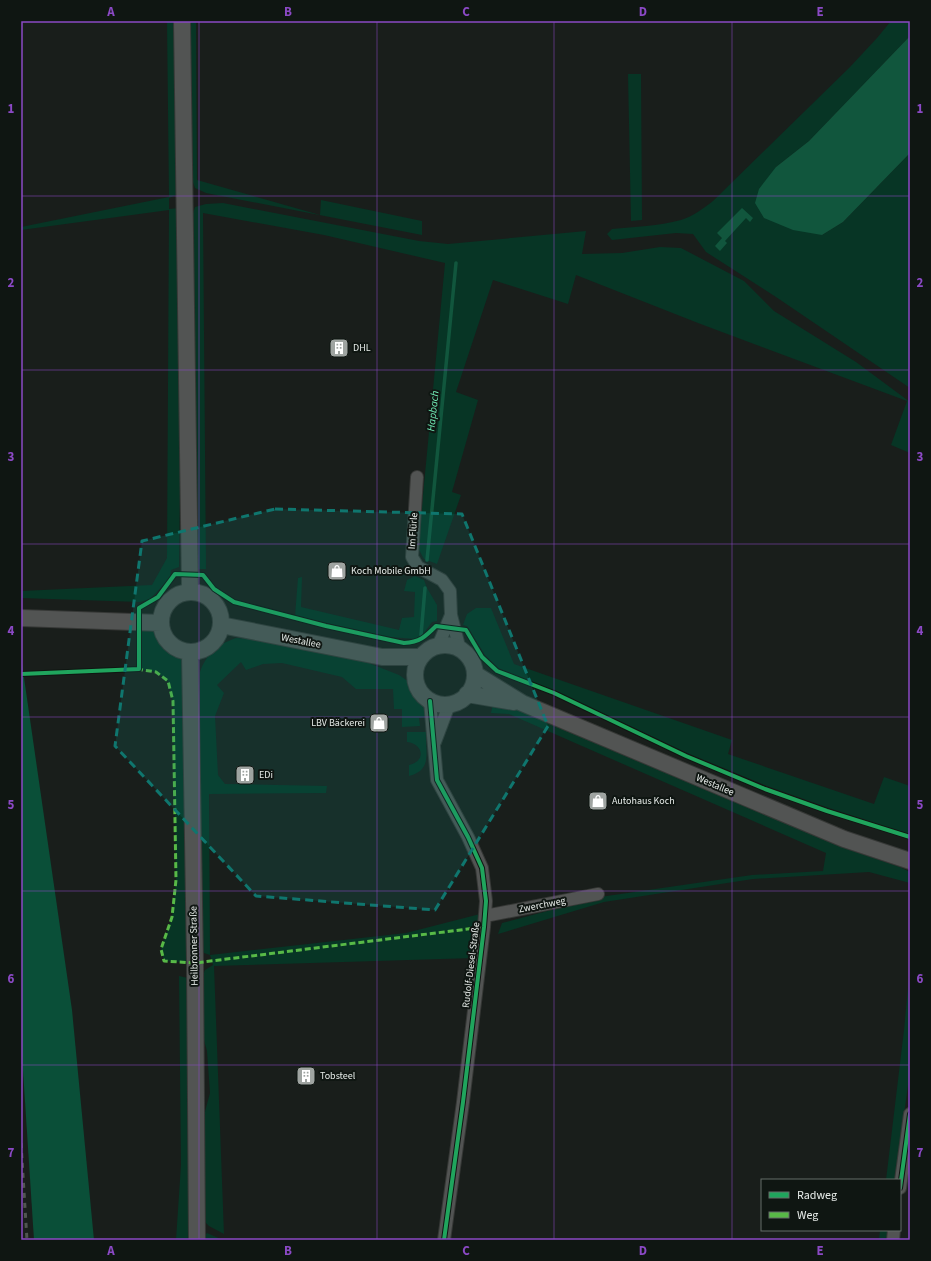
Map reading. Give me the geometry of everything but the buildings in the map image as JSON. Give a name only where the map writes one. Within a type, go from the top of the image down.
[{"type":"main road","points":[[182,21],[190,592]]},
{"type":"main road","points":[[190,592],[202,594],[212,602],[219,612],[221,625],[218,635],[211,644],[201,650],[190,652],[178,649],[169,643],[163,633],[161,623],[163,611],[169,602],[179,595],[190,592]]},
{"type":"main road","points":[[21,618],[161,623]]},
{"type":"main road","name":"Westallee","points":[[221,625],[382,657],[421,657]]},
{"type":"main road","points":[[443,645],[451,646],[460,650],[468,656],[473,664],[475,674],[474,683],[468,694],[458,703],[449,705],[440,705],[430,701],[419,691],[415,678],[417,665],[421,657],[427,651],[443,645]]},
{"type":"main road","name":"Heilbronner Straße","points":[[190,652],[197,1240]]},
{"type":"main road","name":"Westallee","points":[[382,657],[415,678]]},
{"type":"main road","name":"Westallee","points":[[475,674],[522,703],[844,839],[910,861]]},
{"type":"main road","name":"Westallee","points":[[468,694],[522,703]]},
{"type":"street","name":"Im Flürle","points":[[417,477],[412,557],[418,567],[442,580],[450,591],[451,615],[460,650]]},
{"type":"street","name":"Im Flürle","points":[[438,646],[451,615]]},
{"type":"street","name":"Rudolf-Diesel-Straße","points":[[430,701],[437,780],[468,837],[482,868],[486,901],[463,1102],[444,1240]]},
{"type":"street","name":"Rudolf-Diesel-Straße","points":[[434,745],[449,705]]},
{"type":"street","name":"Zwerchweg","points":[[485,916],[598,894]]},
{"type":"street","points":[[901,1181],[910,1114]]},
{"type":"highlighted area","points":[[275,509],[462,514],[548,726],[435,910],[256,896],[115,746],[142,541]]},
{"type":"shaded area","points":[[167,21],[177,21],[179,194],[169,198],[169,209],[179,208],[181,399],[179,567],[171,570],[170,578],[150,599],[140,602],[21,598],[21,591],[152,585],[167,558],[169,210],[21,230],[21,227],[169,197]]},
{"type":"shaded area","points":[[188,21],[196,21],[197,180],[320,215],[321,200],[422,221],[422,235],[206,193],[195,188],[190,174]]},
{"type":"shaded area","points":[[891,21],[910,21],[910,36],[809,141],[776,167],[822,235],[843,222],[910,153],[910,388],[776,297],[706,252],[693,234],[676,233],[612,240],[607,234],[612,229],[655,225],[685,219],[694,215],[713,201],[850,67]]},
{"type":"shaded area","points":[[910,36],[910,153],[843,222],[822,235],[793,230],[764,218],[755,203],[759,189],[776,167],[809,141]]},
{"type":"shaded area","points":[[628,74],[641,74],[642,220],[631,221]]},
{"type":"shaded area","points":[[223,203],[419,241],[448,244],[586,231],[582,254],[622,253],[660,247],[681,248],[744,281],[774,311],[856,362],[910,402],[910,453],[891,445],[907,401],[698,323],[576,275],[568,304],[493,280],[456,392],[478,400],[452,492],[461,495],[437,564],[424,559],[418,548],[445,263],[324,235],[203,213],[206,569],[198,569],[193,413],[191,219],[195,207],[206,204]]},
{"type":"shaded area","points":[[742,208],[753,218],[750,222],[746,218],[725,241],[727,243],[720,251],[715,246],[722,238],[717,233]]},
{"type":"shaded area","points":[[415,576],[424,580],[437,605],[437,621],[432,622],[423,634],[416,639],[389,637],[295,616],[298,578],[302,577],[301,607],[399,630],[402,618],[414,617],[415,592],[404,591],[407,580]]},
{"type":"shaded area","points":[[476,608],[491,608],[514,664],[732,740],[728,754],[874,804],[884,777],[910,786],[910,834],[767,786],[687,753],[558,692],[498,668],[485,655],[467,626],[463,625],[467,614]]},
{"type":"shaded area","points":[[139,622],[161,623],[165,635],[170,643],[178,648],[190,652],[195,963],[164,961],[161,949],[172,917],[176,880],[173,701],[168,681],[156,672],[139,669]]},
{"type":"shaded area","points":[[236,638],[254,639],[366,662],[399,675],[409,682],[414,696],[422,704],[427,717],[419,718],[420,726],[402,727],[402,709],[394,709],[393,689],[356,689],[342,677],[282,663],[263,664],[246,670],[241,662],[217,685],[224,693],[215,716],[218,775],[225,784],[327,786],[326,793],[209,794],[210,955],[204,953],[199,945],[200,672],[209,655],[218,647]]},
{"type":"shaded area","points":[[21,657],[72,1010],[94,1240],[34,1240],[21,1040]]},
{"type":"shaded area","points":[[493,704],[525,711],[839,846],[900,867],[910,872],[910,883],[869,872],[753,879],[604,902],[498,934],[502,923],[600,897],[752,875],[823,871],[826,853],[509,714],[491,713]]},
{"type":"shaded area","points":[[407,732],[426,732],[427,753],[425,765],[422,769],[409,776],[409,765],[418,760],[421,753],[417,746],[413,743],[407,742]]},
{"type":"shaded area","points":[[480,914],[474,958],[214,966],[224,1234],[209,1226],[203,1220],[203,1119],[210,1093],[207,1051],[201,1030],[201,979],[205,970],[213,965],[210,955],[406,933]]},
{"type":"shaded area","points":[[910,966],[910,1071],[895,1179],[886,1179]]},
{"type":"shaded area","points":[[179,976],[188,978],[191,1240],[176,1240],[181,1165]]},
{"type":"shaded area","points":[[880,1231],[889,1231],[887,1240],[879,1240]]},
{"type":"shaded area","points":[[207,1233],[223,1240],[202,1240]]},
{"type":"waterway","name":"Hapbach","points":[[427,560],[456,263]]},
{"type":"waterway","name":"Hapbach","points":[[421,635],[425,588]]},
{"type":"railway","points":[[21,1143],[27,1240]]},
{"type":"marked path","points":[[137,669],[156,672],[168,681],[173,701],[176,880],[172,917],[161,949],[164,961],[195,963],[484,927]]},
{"type":"cycle path","points":[[21,674],[139,669],[139,608],[158,597],[175,574],[203,575],[214,589],[234,602],[326,626],[404,643],[422,638],[436,626],[466,630],[482,657],[497,671],[554,693],[686,756],[765,789],[827,811],[910,837]]},
{"type":"cycle path","points":[[430,701],[437,780],[468,837],[482,868],[486,901],[463,1102],[444,1240]]},
{"type":"cycle path","points":[[901,1181],[910,1114]]},
{"type":"place","name":"DHL","points":[[339,348]]},
{"type":"place","name":"Koch Mobile GmbH","points":[[337,571]]},
{"type":"place","name":"LBV Bäckerei","points":[[379,723]]},
{"type":"place","name":"EDi","points":[[245,775]]},
{"type":"place","name":"Autohaus Koch","points":[[598,801]]},
{"type":"place","name":"Tobsteel","points":[[306,1076]]}]
